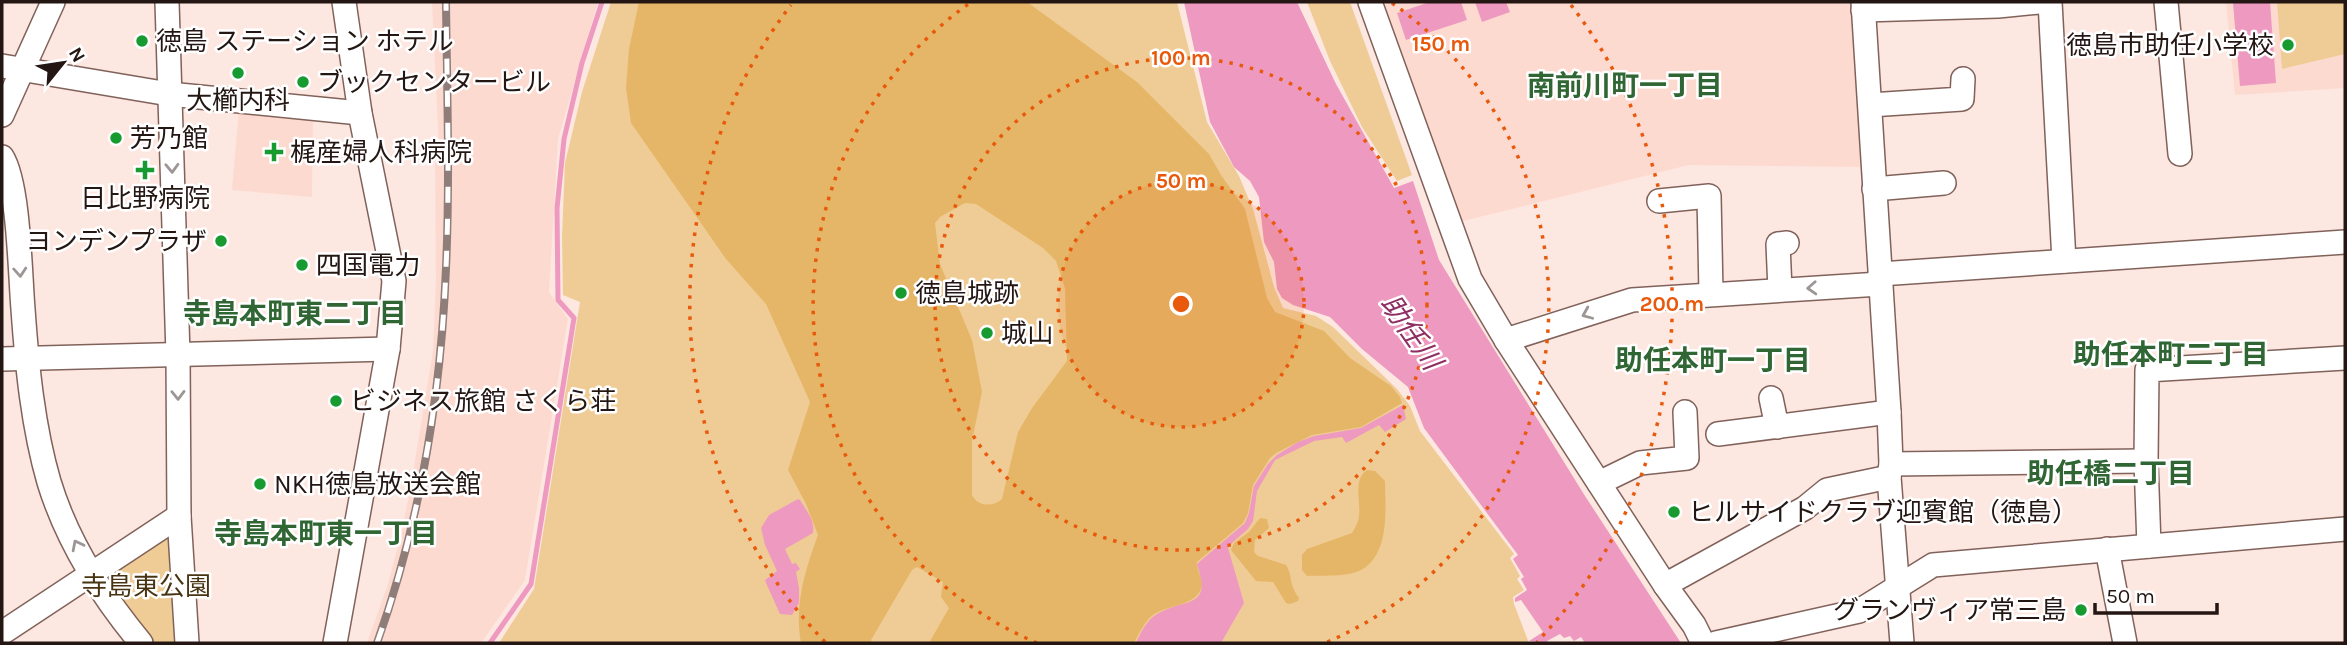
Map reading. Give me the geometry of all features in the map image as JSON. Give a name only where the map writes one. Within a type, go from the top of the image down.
[{"type":"street","points":[[2,115],[13,67],[53,2]]},
{"type":"street","points":[[167,2],[178,355],[179,516],[187,643]]},
{"type":"street","points":[[335,643],[388,349],[394,281],[359,113],[344,2]]},
{"type":"street","points":[[1370,2],[1470,279],[1506,340],[1665,585],[1694,625],[1703,643]]},
{"type":"street","points":[[1902,643],[1896,587],[1889,412],[1863,6],[1998,6],[2039,2]]},
{"type":"street","points":[[2050,2],[2064,261]]},
{"type":"street","points":[[2166,2],[2180,154]]},
{"type":"street","points":[[13,67],[169,94],[359,113]]},
{"type":"street","points":[[1870,105],[1962,99],[1963,79]]},
{"type":"street","points":[[2,157],[9,168],[16,221],[26,358],[49,481],[61,515],[91,573],[123,622],[141,643]]},
{"type":"street","points":[[1874,188],[1944,183]]},
{"type":"street","points":[[1659,201],[1709,196],[1711,293]]},
{"type":"street","points":[[1506,340],[1632,300],[1780,290],[2064,261],[2345,242]]},
{"type":"street","points":[[1780,290],[1777,244],[1787,243]]},
{"type":"street","points":[[2,359],[388,349]]},
{"type":"street","points":[[2149,546],[2147,370],[2345,358]]},
{"type":"street","points":[[1771,398],[1777,427]]},
{"type":"street","points":[[1599,483],[1640,463],[1687,458],[1685,412]]},
{"type":"street","points":[[1718,434],[1889,412]]},
{"type":"street","points":[[1665,585],[1805,508],[1827,490],[1890,470],[2146,461]]},
{"type":"street","points":[[2,633],[179,516]]},
{"type":"street","points":[[1716,643],[1789,636],[1858,611],[1933,565],[2345,529]]},
{"type":"street","points":[[2106,549],[2125,643]]},
{"type":"shaded area","points":[[432,2],[598,2],[558,139],[549,292],[568,319],[525,580],[481,643],[367,643],[388,584],[401,534],[433,351],[436,281],[435,150],[439,148]]},
{"type":"shaded area","points":[[639,2],[1027,2],[1137,82],[1209,154],[1245,209],[1267,298],[1275,312],[1324,331],[1350,358],[1391,386],[1402,403],[1361,427],[1312,435],[1270,458],[1253,485],[1248,513],[1243,523],[1197,562],[1202,582],[1198,595],[1153,615],[1134,643],[929,643],[949,608],[941,597],[943,582],[917,567],[912,570],[871,640],[872,643],[801,643],[799,615],[802,588],[818,535],[788,470],[810,402],[766,304],[726,259],[631,123],[626,88],[629,49]],"holes":[[[965,203],[976,204],[1043,248],[1056,261],[1065,288],[1067,361],[1032,408],[1018,432],[1002,499],[990,504],[982,504],[972,495],[972,441],[982,392],[972,340],[940,264],[935,223],[940,217]]]},
{"type":"shaded area","points":[[1396,2],[1852,2],[1864,167],[1689,165],[1459,222],[1383,5]]},
{"type":"shaded area","name":"徳島市助任小学校","points":[[2226,2],[2345,2],[2345,88],[2235,95]]},
{"type":"shaded area","name":"梶産婦人科病院","points":[[239,109],[313,114],[312,197],[232,190]]},
{"type":"shaded area","points":[[1367,470],[1375,471],[1385,481],[1385,526],[1380,548],[1361,570],[1338,575],[1307,576],[1302,570],[1302,555],[1307,549],[1352,533],[1359,515],[1358,487]]},
{"type":"shaded area","points":[[1260,518],[1267,519],[1269,528],[1255,540],[1254,552],[1258,556],[1286,565],[1298,601],[1286,603],[1273,582],[1256,581],[1231,550],[1234,543],[1249,532]]},
{"type":"green space","points":[[611,2],[1177,2],[1207,122],[1239,176],[1253,209],[1274,287],[1283,308],[1316,316],[1333,327],[1397,389],[1410,406],[1420,431],[1514,554],[1510,558],[1524,590],[1513,597],[1514,604],[1529,643],[499,643],[534,589],[580,302],[563,295],[565,163],[582,92]]},
{"type":"green space","points":[[1307,2],[1350,2],[1412,175],[1397,181],[1362,127],[1330,61]]},
{"type":"green space","points":[[2277,2],[2345,2],[2345,54],[2282,69]]},
{"type":"green space","name":"寺島東公園","points":[[167,535],[171,538],[180,643],[150,643],[109,591],[106,573]]},
{"type":"water","name":"助任川","points":[[1184,2],[1297,2],[1336,84],[1394,188],[1413,181],[1439,260],[1585,496],[1681,643],[1585,643],[1581,637],[1574,641],[1570,636],[1564,638],[1560,634],[1547,641],[1548,643],[1529,641],[1543,632],[1521,600],[1515,602],[1515,598],[1527,590],[1521,579],[1524,577],[1513,559],[1518,555],[1424,428],[1408,387],[1362,349],[1330,317],[1293,305],[1282,298],[1277,289],[1274,262],[1264,242],[1259,197],[1250,181],[1234,167],[1210,122]]},
{"type":"water","points":[[1430,2],[1461,2],[1467,20],[1406,40],[1397,13]]},
{"type":"water","points":[[1475,2],[1506,2],[1510,12],[1482,22]]},
{"type":"water","points":[[2270,2],[2276,83],[2240,86],[2233,3]]},
{"type":"water","points":[[1403,405],[1406,419],[1385,432],[1379,425],[1346,443],[1342,437],[1314,441],[1275,460],[1257,491],[1253,521],[1228,548],[1244,603],[1221,643],[1136,643],[1145,625],[1154,616],[1198,596],[1201,580],[1198,563],[1245,523],[1254,486],[1277,455],[1314,436],[1361,428]]},
{"type":"water","points":[[798,499],[811,519],[813,533],[785,549],[792,564],[796,563],[800,569],[796,572],[799,603],[792,615],[780,614],[765,580],[777,571],[765,545],[761,528],[769,515]]},
{"type":"waterway","points":[[490,643],[531,584],[574,318],[558,300],[557,208],[564,139],[582,63],[602,2]]},
{"type":"railway","points":[[377,643],[392,598],[416,505],[426,458],[439,363],[448,201],[446,2]]},
{"type":"place","name":"徳島 ステーション ホテル","points":[[142,41]]},
{"type":"place","name":"徳島市助任小学校","points":[[2288,45]]},
{"type":"place","name":"大櫛内科","points":[[238,73]]},
{"type":"place","name":"ブックセンタービル","points":[[303,82]]},
{"type":"place","name":"芳乃館","points":[[116,138]]},
{"type":"place","name":"梶産婦人科病院","points":[[274,152]]},
{"type":"place","name":"日比野病院","points":[[145,170]]},
{"type":"place","name":"ヨンデンプラザ","points":[[221,241]]},
{"type":"place","name":"四国電力","points":[[302,265]]},
{"type":"place","name":"徳島城跡","points":[[901,293]]},
{"type":"place","name":"城山","points":[[987,333]]},
{"type":"place","name":"ビジネス旅館 さくら荘","points":[[336,401]]},
{"type":"place","name":"NKH徳島放送会館","points":[[260,484]]},
{"type":"place","name":"ヒルサイドクラブ迎賓館（徳島）","points":[[1674,512]]},
{"type":"place","name":"グランヴィア常三島","points":[[2081,610]]},
{"type":"district","name":"南前川町一丁目","points":[[1625,85]]},
{"type":"district","name":"寺島本町東二丁目","points":[[295,313]]},
{"type":"district","name":"助任本町二丁目","points":[[2171,354]]},
{"type":"district","name":"助任本町一丁目","points":[[1713,360]]},
{"type":"district","name":"助任橋二丁目","points":[[2111,473]]},
{"type":"district","name":"寺島本町東一丁目","points":[[326,533]]}]
